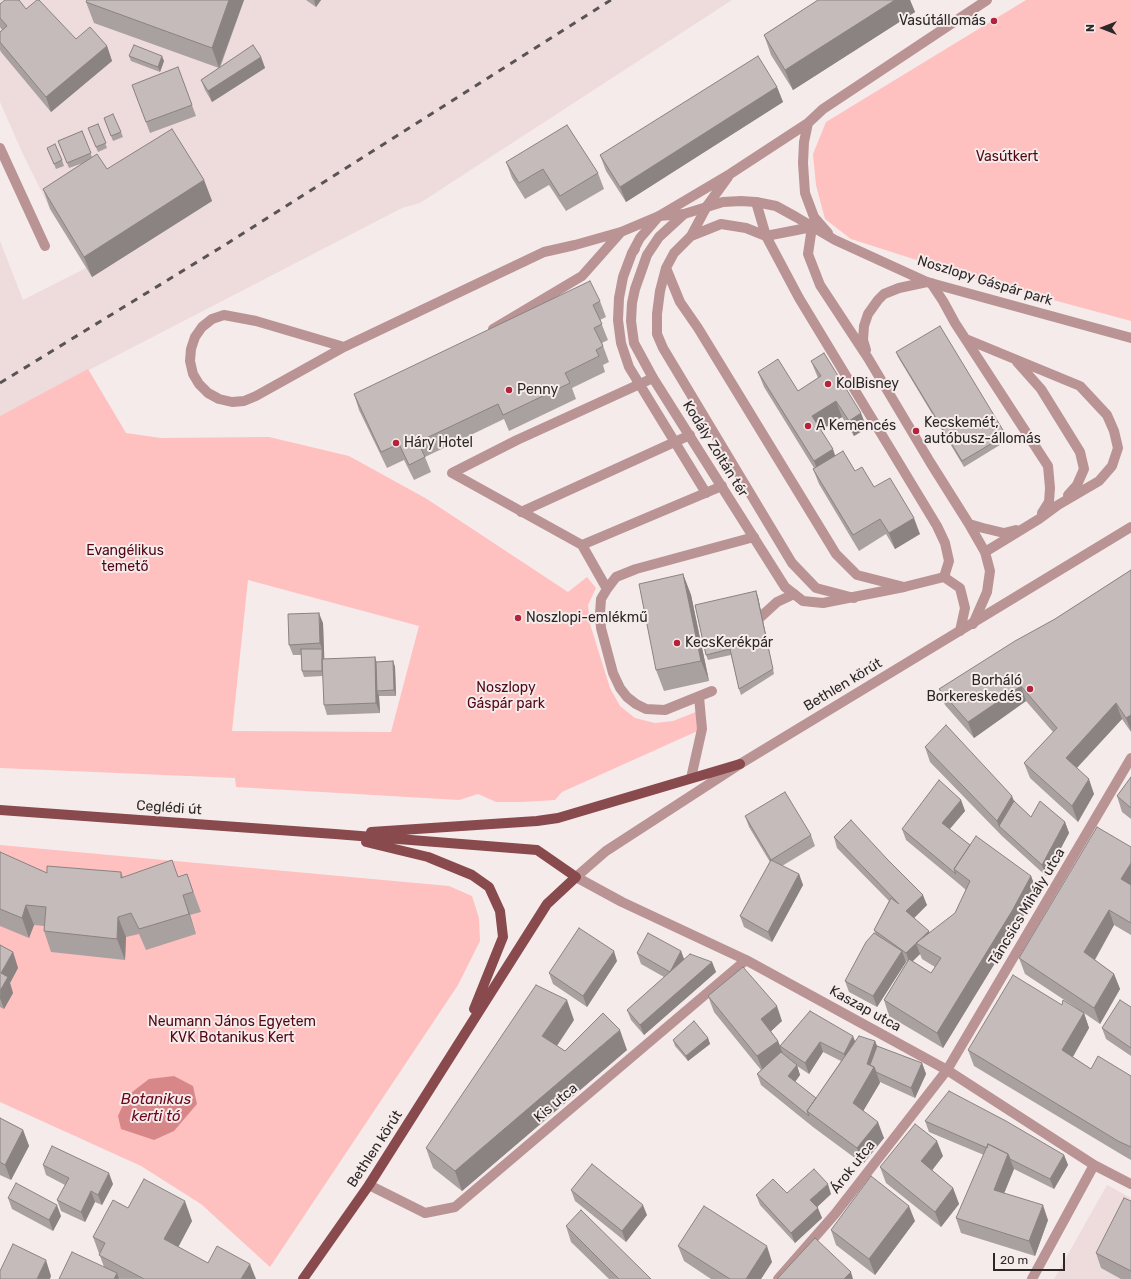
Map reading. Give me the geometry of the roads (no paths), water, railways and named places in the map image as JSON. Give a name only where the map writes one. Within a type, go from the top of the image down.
[{"type":"main road","points":[[335,834],[537,821],[558,818],[740,764]]},
{"type":"main road","name":"Ceglédi út","points":[[0,810],[335,834]]},
{"type":"main road","points":[[335,834],[537,850],[576,876],[547,904],[465,1032]]},
{"type":"main road","points":[[335,834],[428,857],[472,875],[489,887],[500,911],[503,937],[465,1032]]},
{"type":"main road","name":"Bethlen körút","points":[[303,1279],[369,1185],[465,1032]]},
{"type":"street","name":"Kodály Zoltán tér","points":[[706,493],[629,367],[621,343],[618,320],[619,298],[623,277],[632,253],[640,238],[659,216],[730,174],[808,123],[823,109],[987,0]]},
{"type":"street","points":[[808,123],[804,142],[803,163],[805,193],[814,217],[835,240]]},
{"type":"street","points":[[0,148],[45,246]]},
{"type":"street","name":"Kodály Zoltán tér","points":[[707,206],[730,174]]},
{"type":"street","name":"Kodály Zoltán tér","points":[[632,253],[643,240],[653,232],[684,214],[707,206],[729,202],[756,202],[776,206],[812,228]]},
{"type":"street","points":[[756,202],[766,236],[799,298],[938,526],[945,543],[949,561],[944,577],[960,588],[965,608],[960,631]]},
{"type":"street","points":[[707,206],[691,236],[674,253],[666,268],[656,314],[657,334],[662,348],[792,562],[816,588],[856,598]]},
{"type":"street","name":"Kodály Zoltán tér","points":[[684,214],[659,237],[647,255],[635,289],[631,321],[634,343],[653,378],[785,586],[803,601],[824,604],[944,577]]},
{"type":"street","points":[[344,347],[256,321],[224,315],[212,319],[202,327],[195,337],[191,349],[190,361],[193,374],[208,394],[219,399],[232,402],[244,401],[256,396],[344,347],[544,252],[622,232],[659,216],[684,214]]},
{"type":"street","points":[[691,236],[722,224],[746,228],[766,236],[812,228],[808,254],[820,285],[868,358],[985,552],[990,571],[987,592],[972,624]]},
{"type":"street","name":"Noszlopy Gáspár park","points":[[812,228],[929,283],[1131,338]]},
{"type":"street","points":[[481,336],[582,276],[622,232]]},
{"type":"street","points":[[666,268],[680,302],[698,328],[836,554],[857,575],[904,587]]},
{"type":"street","points":[[868,358],[863,340],[864,326],[868,314],[878,300],[884,294],[899,288],[929,283],[1048,466],[1050,488],[1049,502],[1039,519]]},
{"type":"street","points":[[966,339],[1016,361],[1080,386],[1107,415],[1114,431],[1118,448],[1112,466],[1099,481],[1058,505],[1039,519],[985,552]]},
{"type":"street","points":[[1016,361],[1041,389],[1080,452],[1084,469],[1077,485],[1058,505]]},
{"type":"street","points":[[607,589],[582,545],[452,473],[517,440],[653,378]]},
{"type":"street","points":[[522,512],[690,435]]},
{"type":"street","points":[[582,545],[722,486]]},
{"type":"street","points":[[969,524],[1004,533],[1024,528]]},
{"type":"street","name":"Bethlen körút","points":[[576,876],[606,851],[740,764],[1131,527]]},
{"type":"street","points":[[712,691],[665,710],[646,709],[627,697],[620,688],[613,672],[601,628],[601,599],[616,577],[636,568],[754,537]]},
{"type":"street","points":[[744,632],[777,602],[794,594]]},
{"type":"street","points":[[691,778],[702,728],[699,697]]},
{"type":"street","name":"Táncsics Mihály utca","points":[[947,1070],[1131,758]]},
{"type":"street","name":"Kaszap utca","points":[[576,876],[622,902],[746,960],[947,1070],[1094,1165],[1131,1184]]},
{"type":"street","name":"Kis utca","points":[[369,1185],[425,1213],[455,1207],[746,960]]},
{"type":"street","name":"Árok utca","points":[[778,1279],[835,1214],[947,1070]]},
{"type":"street","points":[[1032,1279],[1094,1165]]},
{"type":"water","name":"Botanikus kerti tó","points":[[174,1076],[193,1086],[197,1104],[174,1131],[154,1140],[121,1129],[118,1116],[127,1096],[149,1079]]},
{"type":"railway","points":[[0,383],[228,243],[611,0]]},
{"type":"place","name":"Vasútállomás","points":[[994,21]]},
{"type":"place","name":"KolBisney","points":[[828,384]]},
{"type":"place","name":"Penny","points":[[509,390]]},
{"type":"place","name":"A Kemencés","points":[[808,426]]},
{"type":"place","name":"Kecskemét, autóbusz-állomás","points":[[916,431]]},
{"type":"place","name":"Háry Hotel","points":[[396,443]]},
{"type":"place","name":"Noszlopi-emlékmű","points":[[518,618]]},
{"type":"place","name":"KecsKerékpár","points":[[677,643]]},
{"type":"place","name":"Borháló Borkereskedés","points":[[1030,689]]},
{"type":"park label","name":"Vasútkert","points":[[1007,157]]},
{"type":"park label","name":"Evangélikus temető","points":[[125,560]]},
{"type":"park label","name":"Neumann János Egyetem KVK Botanikus Kert","points":[[232,1030]]}]
